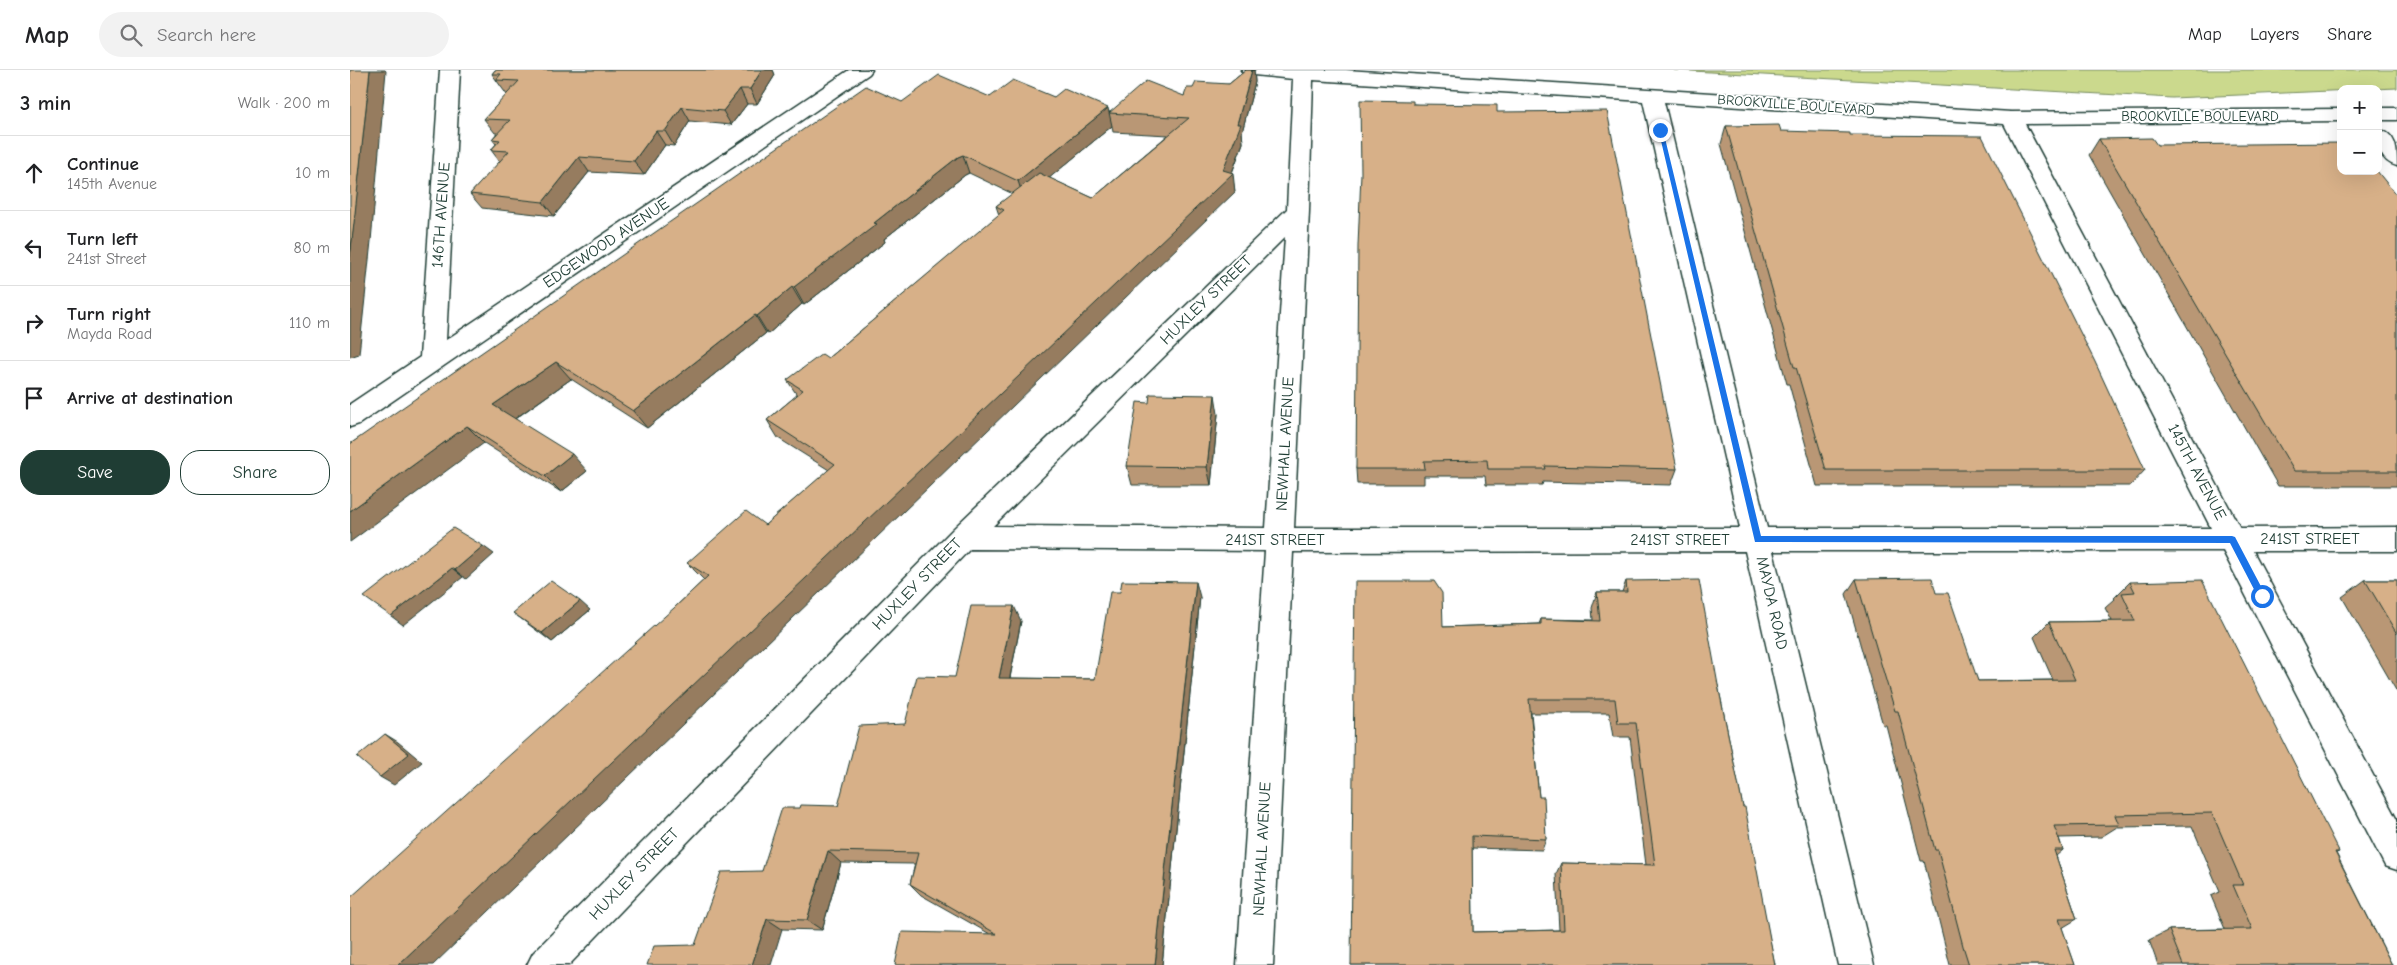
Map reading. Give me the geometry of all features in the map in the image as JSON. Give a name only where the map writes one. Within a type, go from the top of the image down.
[{"type":"street","name":"146TH AVENUE","points":[[432,361],[450,70]]},
{"type":"street","name":"EDGEWOOD AVENUE","points":[[350,416],[862,70]]},
{"type":"street","name":"BROOKVILLE BOULEVARD","points":[[1251,70],[2011,118],[2337,115]]},
{"type":"street","name":"NEWHALL AVENUE","points":[[1255,965],[1298,211],[1303,73]]},
{"type":"street","name":"MAYDA ROAD","points":[[1652,96],[1758,540],[1856,965]]},
{"type":"street","points":[[2382,114],[2397,114]]},
{"type":"street","name":"145TH AVENUE","points":[[2011,118],[2397,854]]},
{"type":"street","points":[[2382,141],[2397,159]]},
{"type":"street","name":"HUXLEY STREET","points":[[544,965],[963,537],[1298,211]]},
{"type":"street","name":"241ST STREET","points":[[963,537],[1280,540],[2397,539]]},
{"type":"green space","points":[[1674,70],[2397,70],[2397,88],[2382,89],[2382,85],[2337,85],[2337,91],[2172,98]]},
{"type":"building","points":[[350,70],[370,70],[350,257]]},
{"type":"building","points":[[495,70],[762,70],[750,89],[740,89],[723,111],[682,107],[665,131],[656,131],[634,161],[579,157],[543,202],[470,194],[509,151],[491,150],[500,140],[492,139],[510,120],[484,119],[519,81],[496,80],[501,74],[492,74]]},
{"type":"building","points":[[1246,70],[1252,70],[1237,124],[1241,124],[1223,170],[1233,173],[398,965],[350,965],[350,898],[708,576],[687,563],[746,511],[765,525],[835,464],[767,420],[803,390],[787,380],[822,354],[828,358],[1004,210],[996,206],[1039,173],[1093,198],[1189,118],[1109,113],[1146,81],[1184,96],[1187,88],[1193,88],[1196,82],[1229,84]]},
{"type":"building","points":[[939,75],[990,97],[1013,80],[1054,97],[1064,89],[1108,108],[1018,181],[963,155],[958,157],[874,223],[877,224],[792,287],[757,316],[755,315],[633,411],[556,362],[493,405],[572,454],[545,476],[467,426],[350,511],[350,444],[866,86],[902,102]]},
{"type":"building","points":[[1360,100],[1413,101],[1413,104],[1497,105],[1497,112],[1607,111],[1677,469],[1545,466],[1546,469],[1488,469],[1487,460],[1424,461],[1425,469],[1356,469],[1358,246],[1361,173]]},
{"type":"building","points":[[1779,125],[1781,131],[1850,133],[1850,135],[1982,136],[2095,362],[2145,470],[1826,470],[1796,367],[1794,367],[1726,126]]},
{"type":"building","points":[[2152,138],[2157,145],[2337,143],[2337,175],[2380,175],[2397,196],[2397,471],[2294,471],[2099,139]]},
{"type":"building","points":[[1150,394],[1215,395],[1207,467],[1127,466],[1137,402],[1149,403]]},
{"type":"building","points":[[453,528],[483,546],[455,570],[452,568],[391,616],[364,597]]},
{"type":"building","points":[[1932,578],[1936,593],[1948,593],[1978,681],[2075,680],[2049,622],[2135,621],[2122,593],[2135,592],[2130,582],[2202,580],[2339,852],[2335,852],[2392,965],[2183,965],[2169,930],[2252,929],[2233,885],[2243,885],[2212,813],[2115,815],[2119,825],[2054,826],[2063,850],[2054,850],[2077,919],[2059,919],[2075,965],[1969,965],[1938,850],[1935,850],[1898,711],[1895,711],[1856,579]]},
{"type":"building","points":[[1699,580],[1718,685],[1743,807],[1745,807],[1775,965],[1351,965],[1355,581],[1434,581],[1442,593],[1443,627],[1541,624],[1541,619],[1600,621],[1597,592],[1627,592],[1626,581]],"holes":[[[1529,699],[1615,699],[1618,723],[1636,723],[1655,865],[1561,863],[1564,930],[1473,932],[1472,836],[1546,839],[1544,797],[1539,797]]]},
{"type":"building","points":[[2365,580],[2397,580],[2397,634]]},
{"type":"building","points":[[551,581],[580,601],[542,633],[513,613]]},
{"type":"building","points":[[1122,581],[1196,582],[1155,965],[895,965],[902,932],[997,934],[910,884],[918,853],[828,851],[807,920],[767,919],[752,965],[647,965],[654,946],[695,945],[721,872],[762,871],[782,808],[800,808],[801,805],[838,806],[859,726],[905,724],[917,676],[955,677],[971,606],[1014,606],[999,678],[1095,679],[1110,592],[1120,592]]},
{"type":"building","points":[[385,734],[409,754],[380,777],[357,757]]},
{"type":"route","points":[[1660,130],[1758,540],[2232,539],[2262,596]]}]
